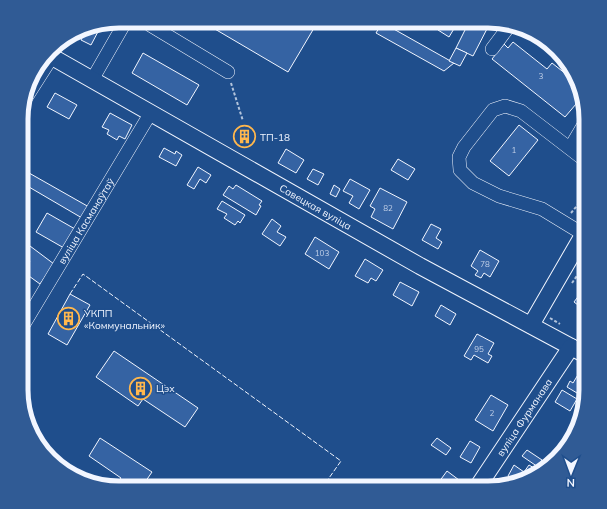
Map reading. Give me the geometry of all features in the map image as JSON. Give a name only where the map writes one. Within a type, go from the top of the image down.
[{"type":"main road","name":"Савецкая вуліца","points":[[53,56],[150,114],[420,266],[579,351]]},
{"type":"main road","points":[[531,325],[579,241]]},
{"type":"main road","name":"вуліца Фурманава","points":[[482,481],[571,347]]},
{"type":"street","points":[[92,80],[122,28]]},
{"type":"street","points":[[160,28],[228,72]]},
{"type":"street","points":[[492,49],[506,30]]},
{"type":"street","points":[[579,155],[521,110],[505,106],[493,110],[464,148],[459,157],[460,170],[472,183],[499,196],[542,209],[579,229]]},
{"type":"street","name":"вуліца Касманаўтаў","points":[[28,317],[150,114]]},
{"type":"street","points":[[570,148],[579,133]]},
{"type":"path","points":[[228,72],[243,121]]},
{"type":"path","points":[[570,287],[579,273]]},
{"type":"path","points":[[553,312],[549,318],[561,325]]},
{"type":"building","points":[[213,28],[314,28],[288,72]]},
{"type":"building","points":[[379,28],[392,28],[454,63],[444,71],[376,33]]},
{"type":"building","points":[[439,28],[454,28],[449,37],[438,30]]},
{"type":"building","points":[[466,28],[487,28],[473,56],[456,48]]},
{"type":"building","points":[[99,30],[91,45],[81,40],[83,35]]},
{"type":"building","points":[[513,42],[547,69],[552,63],[568,76],[573,86],[571,88],[574,91],[577,103],[565,117],[492,59],[504,44],[508,48]]},
{"type":"building","points":[[456,48],[467,53],[460,66],[449,61]]},
{"type":"building","points":[[143,53],[199,85],[187,105],[132,73]]},
{"type":"building","points":[[55,93],[77,105],[69,119],[47,107]]},
{"type":"building","points":[[110,113],[132,125],[125,139],[119,136],[117,140],[107,134],[109,130],[102,127]]},
{"type":"building","points":[[519,125],[538,140],[509,176],[490,161]]},
{"type":"building","name":"ТП-18","points":[[242,131],[252,136],[248,144],[238,139]]},
{"type":"building","points":[[164,148],[175,154],[176,151],[182,155],[176,166],[159,157]]},
{"type":"building","points":[[286,149],[304,160],[296,173],[278,163]]},
{"type":"building","points":[[398,159],[415,169],[408,180],[391,170]]},
{"type":"building","points":[[198,167],[211,175],[206,183],[200,179],[194,189],[187,185]]},
{"type":"building","points":[[313,169],[324,174],[318,185],[307,179]]},
{"type":"building","points":[[28,172],[89,207],[82,218],[29,187],[28,189]]},
{"type":"building","points":[[350,179],[370,190],[359,209],[349,203],[353,196],[343,191]]},
{"type":"building","points":[[236,185],[262,201],[256,215],[223,195],[229,186],[233,189]]},
{"type":"building","points":[[334,185],[340,189],[336,197],[330,194]]},
{"type":"building","points":[[380,188],[407,202],[393,229],[371,217],[375,209],[370,206]]},
{"type":"building","points":[[222,201],[245,215],[240,223],[238,221],[235,225],[224,218],[227,214],[217,209]]},
{"type":"building","points":[[47,213],[75,229],[64,248],[36,232]]},
{"type":"building","points":[[272,219],[281,226],[277,232],[286,237],[280,246],[262,234]]},
{"type":"building","points":[[431,224],[441,229],[436,238],[442,242],[438,249],[422,240]]},
{"type":"building","points":[[315,237],[339,252],[329,269],[305,254]]},
{"type":"building","points":[[28,244],[54,264],[40,284],[28,275],[28,264],[30,261],[28,260]]},
{"type":"building","points":[[480,250],[499,261],[490,277],[484,273],[481,278],[475,275],[478,271],[471,266]]},
{"type":"building","points":[[365,259],[383,270],[376,281],[371,278],[368,283],[355,276]]},
{"type":"building","points":[[400,282],[419,292],[412,306],[393,295]]},
{"type":"building","name":"УКПП «Коммунальник»","points":[[70,294],[90,305],[67,345],[48,334]]},
{"type":"building","points":[[579,295],[579,306],[574,302]]},
{"type":"building","points":[[441,305],[456,314],[450,325],[435,316]]},
{"type":"building","points":[[477,334],[494,343],[488,354],[492,356],[488,363],[474,355],[471,360],[464,356]]},
{"type":"building","name":"Цэх","points":[[114,351],[198,408],[185,427],[143,399],[138,406],[96,377]]},
{"type":"building","points":[[579,373],[579,394],[567,387],[570,381],[573,383]]},
{"type":"building","points":[[562,390],[577,399],[570,411],[555,402]]},
{"type":"building","points":[[491,395],[508,405],[493,431],[475,420]]},
{"type":"building","points":[[100,438],[152,472],[146,481],[119,481],[121,478],[89,456]]},
{"type":"building","points":[[437,438],[451,448],[446,455],[431,445]]},
{"type":"building","points":[[470,441],[480,447],[471,463],[460,457]]},
{"type":"building","points":[[527,450],[542,460],[538,467],[522,456]]},
{"type":"building","points":[[514,465],[524,472],[529,465],[535,468],[512,478],[508,476]]},
{"type":"building","points":[[447,471],[459,480],[458,481],[440,481]]},
{"type":"fence","points":[[70,294],[83,274],[341,461],[327,481]]},
{"type":"place","name":"ТП-18","points":[[245,137]]},
{"type":"place","name":"УКПП «Коммунальник»","points":[[69,319]]},
{"type":"place","name":"Цэх","points":[[140,388]]}]
